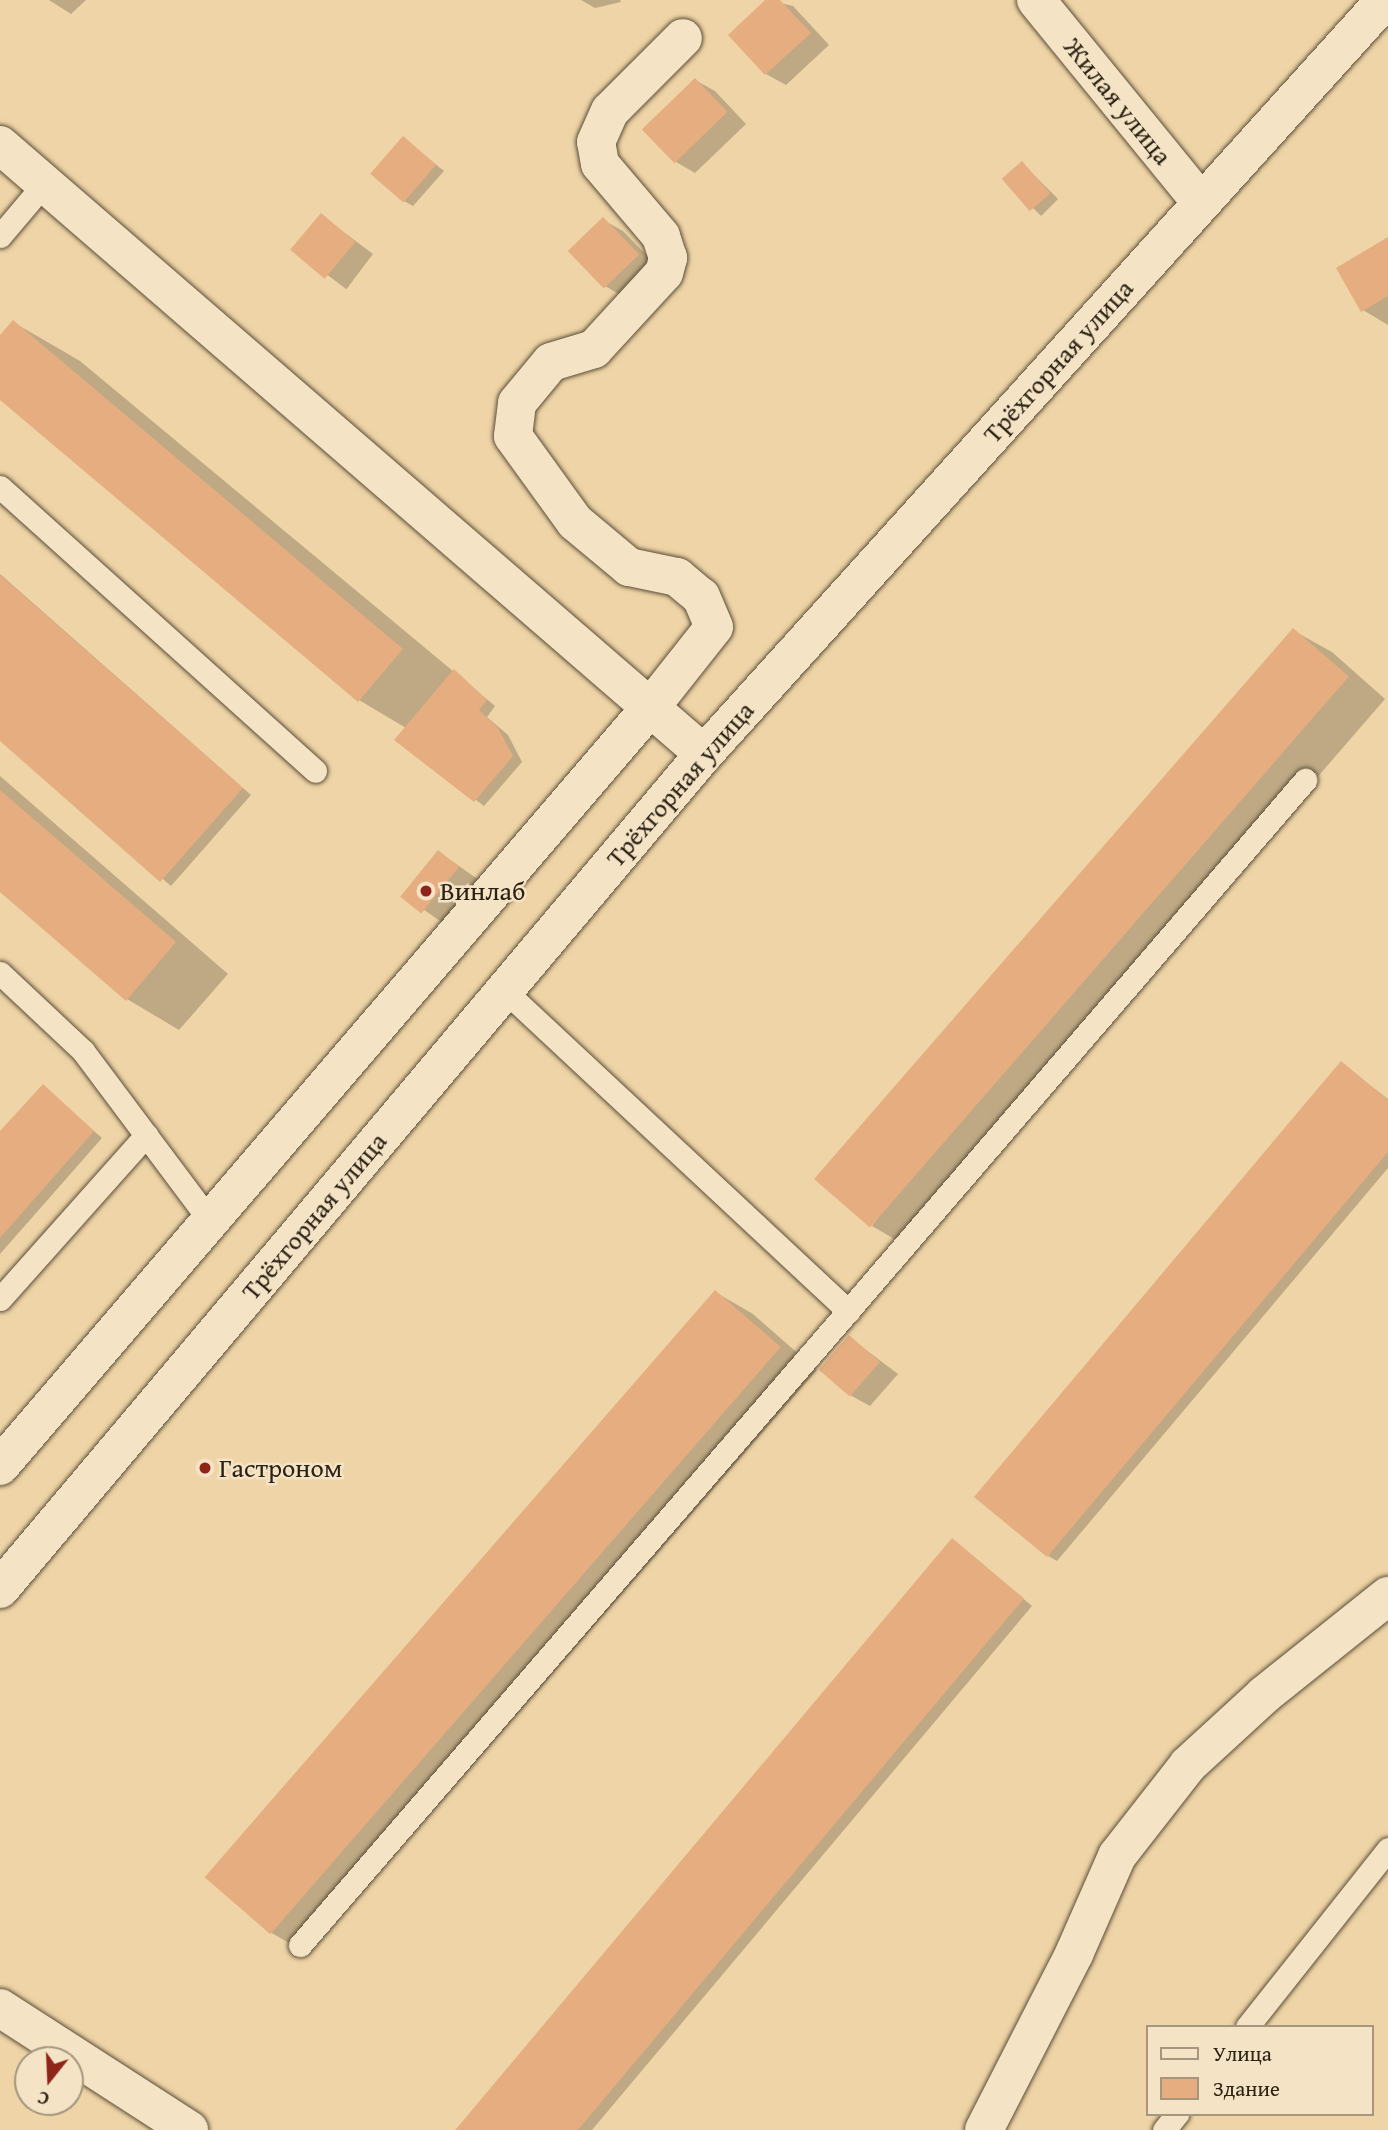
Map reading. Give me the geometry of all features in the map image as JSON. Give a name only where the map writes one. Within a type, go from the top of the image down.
[{"type":"street","name":"Жилая улица","points":[[1036,0],[1201,202]]},
{"type":"street","name":"Трёхгорная улица","points":[[0,1589],[704,754],[1385,0]]},
{"type":"street","points":[[0,1466],[650,708],[714,626],[701,597],[677,577],[629,567],[575,522],[513,436],[517,402],[551,362],[594,349],[664,274],[668,258],[661,236],[600,164],[596,142],[610,111],[683,38]]},
{"type":"street","points":[[0,145],[704,754]]},
{"type":"street","points":[[984,2130],[1074,1954],[1117,1856],[1188,1765],[1264,1695],[1388,1596]]},
{"type":"street","points":[[0,2008],[189,2130]]},
{"type":"lane","points":[[0,236],[44,184]]},
{"type":"lane","points":[[0,487],[315,771]]},
{"type":"lane","points":[[300,1945],[1304,780]]},
{"type":"lane","points":[[0,973],[83,1051],[210,1221]]},
{"type":"lane","points":[[504,990],[848,1311]]},
{"type":"lane","points":[[0,1299],[146,1135]]},
{"type":"lane","points":[[1249,2025],[1388,1849]]},
{"type":"lane","points":[[1164,2130],[1175,2116]]},
{"type":"building","points":[[765,0],[780,0],[811,33],[765,75],[728,35]]},
{"type":"building","points":[[695,78],[728,112],[674,163],[642,129]]},
{"type":"building","points":[[403,136],[436,165],[403,203],[370,174]]},
{"type":"building","points":[[1022,161],[1050,193],[1030,211],[1002,179]]},
{"type":"building","points":[[321,213],[355,242],[325,279],[290,250]]},
{"type":"building","points":[[603,217],[639,254],[604,288],[568,251]]},
{"type":"building","points":[[1388,237],[1388,296],[1361,312],[1336,268]]},
{"type":"building","points":[[13,320],[403,649],[358,702],[0,400],[0,335]]},
{"type":"building","points":[[0,575],[243,788],[160,882],[0,741]]},
{"type":"building","points":[[1293,628],[1349,677],[870,1227],[814,1179]]},
{"type":"building","points":[[454,669],[487,700],[479,710],[498,728],[513,756],[474,802],[394,740]]},
{"type":"building","points":[[0,790],[176,942],[126,1001],[0,892]]},
{"type":"building","points":[[438,850],[459,867],[421,914],[400,897]]},
{"type":"building","points":[[1341,1061],[1388,1100],[1388,1152],[1047,1557],[974,1497]]},
{"type":"building","points":[[43,1084],[94,1131],[0,1238],[0,1131]]},
{"type":"building","points":[[715,1290],[781,1347],[270,1934],[205,1877]]},
{"type":"building","points":[[849,1335],[880,1362],[850,1397],[819,1370]]},
{"type":"building","points":[[952,1538],[1024,1598],[578,2130],[455,2130]]},
{"type":"place","name":"Винлаб","points":[[426,891]]},
{"type":"place","name":"Гастроном","points":[[205,1468]]}]
